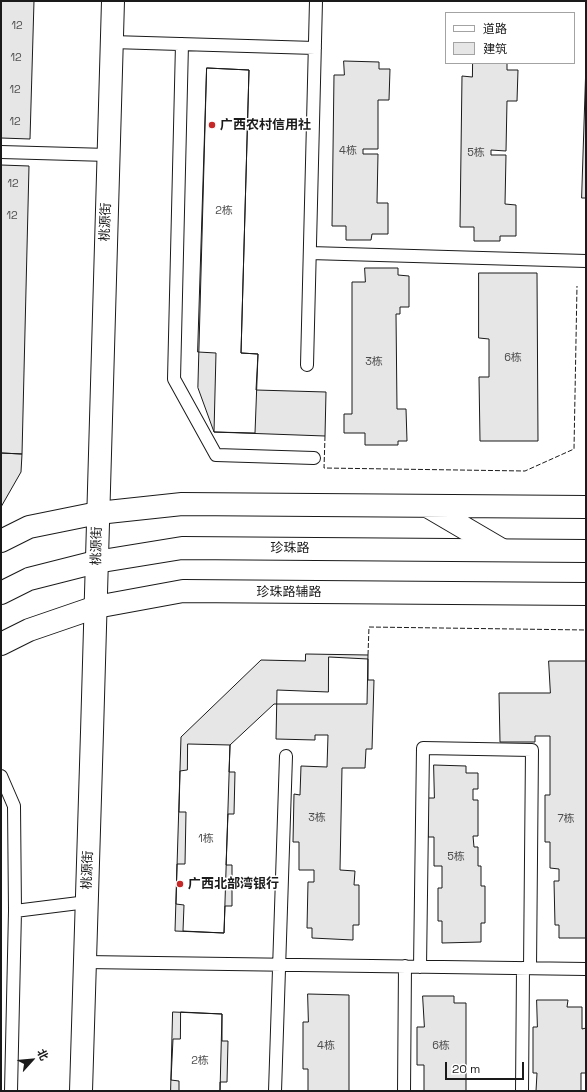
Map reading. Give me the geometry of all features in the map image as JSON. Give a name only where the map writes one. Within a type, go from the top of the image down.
[{"type":"street","name":"桃源街","points":[[81,1091],[113,1]]},
{"type":"street","points":[[1,541],[29,527],[98,513],[182,504],[586,508]]},
{"type":"street","points":[[427,506],[502,550]]},
{"type":"street","name":"珍珠路","points":[[1,593],[29,579],[96,562],[182,548],[586,551]]},
{"type":"street","name":"珍珠路辅路","points":[[1,644],[29,630],[96,607],[183,591],[586,594]]},
{"type":"lane","points":[[308,365],[316,1]]},
{"type":"lane","points":[[112,42],[315,48]]},
{"type":"lane","points":[[182,44],[174,379],[216,455],[314,458]]},
{"type":"lane","points":[[1,152],[108,155]]},
{"type":"lane","points":[[310,253],[586,261]]},
{"type":"lane","points":[[420,966],[423,748],[532,750],[527,968],[522,1091]]},
{"type":"lane","points":[[275,1091],[286,756]]},
{"type":"lane","points":[[1,776],[14,806],[15,911],[11,1091]]},
{"type":"lane","points":[[15,911],[87,902]]},
{"type":"lane","points":[[85,962],[586,969]]},
{"type":"lane","points":[[404,1091],[405,966]]},
{"type":"building","points":[[1,1],[34,1],[30,139],[1,138]]},
{"type":"building","points":[[344,61],[379,62],[379,69],[390,69],[389,100],[378,100],[378,149],[363,149],[363,154],[378,154],[377,203],[388,203],[388,234],[372,234],[371,240],[346,240],[346,226],[332,226],[334,75],[344,75]]},
{"type":"building","points":[[586,63],[586,198],[582,198]]},
{"type":"building","points":[[473,64],[507,64],[507,70],[518,70],[517,101],[507,101],[506,151],[491,150],[491,155],[506,155],[505,204],[516,205],[516,236],[500,236],[500,241],[474,241],[474,227],[460,227],[462,76],[472,77]]},
{"type":"building","points":[[207,68],[249,70],[241,353],[258,354],[256,390],[326,392],[325,436],[214,432],[198,388]]},
{"type":"building","points":[[207,68],[249,70],[241,353],[258,354],[255,433],[214,432],[216,353],[198,352]]},
{"type":"building","points":[[1,165],[29,166],[22,454],[1,453]]},
{"type":"building","points":[[365,268],[398,268],[398,275],[409,276],[409,307],[400,307],[400,314],[396,314],[397,409],[406,409],[407,441],[398,441],[398,445],[365,445],[365,433],[344,433],[344,414],[352,414],[352,282],[365,282]]},
{"type":"building","points":[[479,273],[537,273],[538,441],[480,441],[479,377],[489,377],[489,339],[479,338]]},
{"type":"building","points":[[1,453],[22,454],[21,472],[1,507]]},
{"type":"building","points":[[306,654],[368,655],[367,704],[274,704],[230,745],[224,933],[175,931],[181,737],[261,660],[305,661]]},
{"type":"building","points":[[329,657],[368,659],[368,680],[374,680],[372,749],[366,749],[365,768],[342,768],[340,870],[355,871],[354,885],[359,885],[359,925],[353,925],[353,940],[312,938],[312,928],[307,928],[308,882],[314,882],[314,870],[299,870],[299,842],[293,842],[294,794],[300,795],[301,766],[327,767],[328,735],[315,735],[315,740],[276,739],[277,690],[328,692]]},
{"type":"building","points":[[549,661],[586,661],[586,938],[559,938],[559,925],[555,925],[554,881],[559,881],[559,869],[550,868],[550,842],[545,842],[545,795],[550,795],[550,736],[535,736],[535,742],[500,742],[499,693],[550,693]]},
{"type":"building","points":[[188,744],[230,745],[229,772],[235,772],[234,814],[228,814],[226,865],[232,865],[232,906],[225,906],[224,933],[183,931],[184,905],[176,904],[177,864],[185,864],[186,812],[179,812],[180,771],[187,770]]},
{"type":"building","points":[[434,765],[466,766],[466,773],[478,773],[478,789],[473,789],[473,800],[478,800],[478,836],[473,836],[474,847],[478,847],[478,866],[481,866],[481,886],[485,886],[485,923],[481,923],[481,942],[442,943],[442,921],[438,921],[438,888],[442,888],[442,866],[434,866],[434,837],[428,837],[428,798],[434,798]]},
{"type":"building","points":[[308,994],[349,995],[349,1091],[308,1091],[308,1069],[303,1069],[303,1022],[308,1022]]},
{"type":"building","points":[[423,996],[454,996],[454,1003],[466,1003],[466,1091],[424,1091],[424,1065],[417,1065],[417,1027],[424,1027]]},
{"type":"building","points":[[537,1000],[568,1000],[567,1007],[582,1007],[582,1029],[586,1028],[586,1073],[581,1073],[581,1091],[536,1091],[537,1073],[533,1073],[533,1027],[537,1027]]},
{"type":"building","points":[[173,1012],[222,1014],[220,1091],[171,1091]]},
{"type":"building","points":[[181,1012],[222,1014],[222,1041],[228,1041],[227,1082],[220,1082],[220,1091],[179,1091],[179,1081],[171,1080],[173,1039],[180,1039]]},
{"type":"fence","points":[[325,436],[324,468],[525,471],[574,449],[577,286]]},
{"type":"fence","points":[[368,655],[369,627],[586,630]]},
{"type":"place","name":"广西农村信用社","points":[[212,125]]},
{"type":"place","name":"广西北部湾银行","points":[[180,884]]}]
